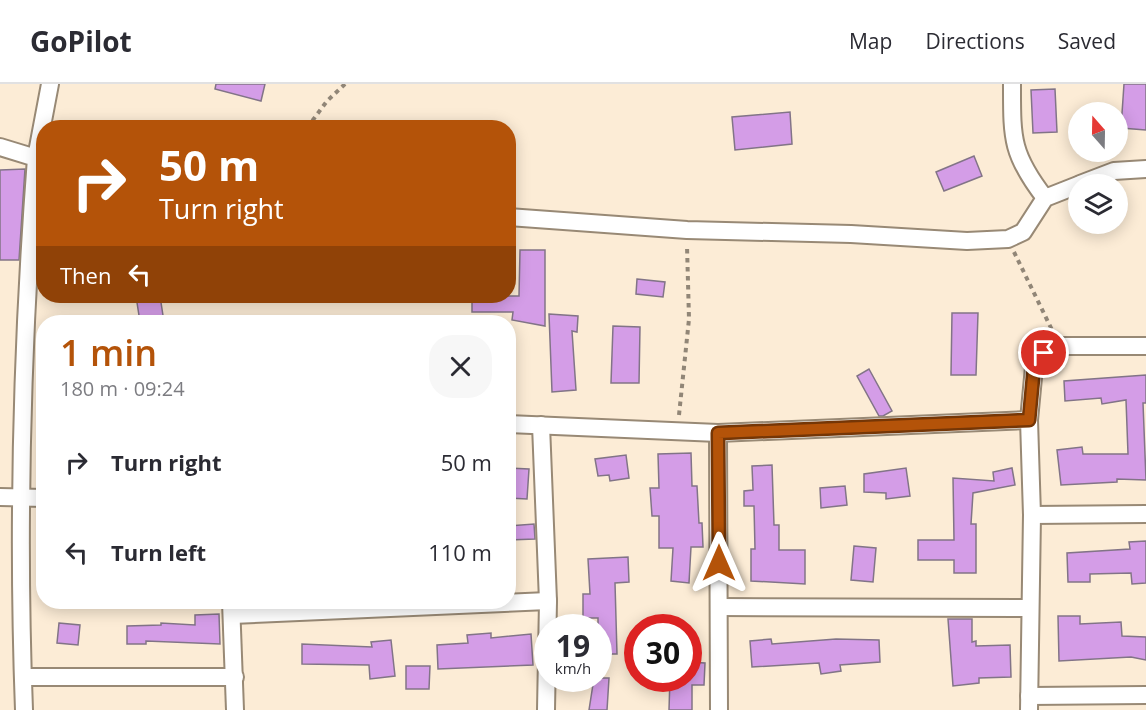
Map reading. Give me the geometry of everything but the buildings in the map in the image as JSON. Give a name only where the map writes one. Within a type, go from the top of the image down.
[{"type":"street","points":[[45,120],[50,84]]},
{"type":"street","points":[[1012,84],[1012,131],[1017,150],[1025,171],[1045,198]]},
{"type":"street","points":[[0,147],[36,158]]},
{"type":"street","points":[[1106,174],[1114,171],[1146,169]]},
{"type":"street","points":[[516,219],[687,230],[851,234],[967,241],[1008,239],[1023,232],[1045,198],[1068,189]]},
{"type":"street","points":[[24,710],[19,497],[26,290],[36,196]]},
{"type":"street","points":[[1146,346],[1059,346],[1044,353],[1034,367],[1029,420],[1032,515],[1028,608],[1029,703],[1146,695]]},
{"type":"street","points":[[516,424],[718,433],[1029,420]]},
{"type":"street","points":[[541,425],[548,601],[546,710]]},
{"type":"street","points":[[718,433],[720,710]]},
{"type":"street","points":[[0,497],[36,498]]},
{"type":"street","points":[[1032,515],[1146,514]]},
{"type":"street","points":[[516,602],[548,601]]},
{"type":"street","points":[[720,607],[1028,608]]},
{"type":"street","points":[[231,609],[235,710]]},
{"type":"street","points":[[23,677],[235,677]]},
{"type":"path","points":[[313,120],[327,101],[345,84]]},
{"type":"path","points":[[677,431],[689,318],[687,230]]},
{"type":"path","points":[[1008,239],[1059,346]]},
{"type":"route","points":[[719,563],[718,433],[1029,420],[1034,367],[1044,353]]}]
